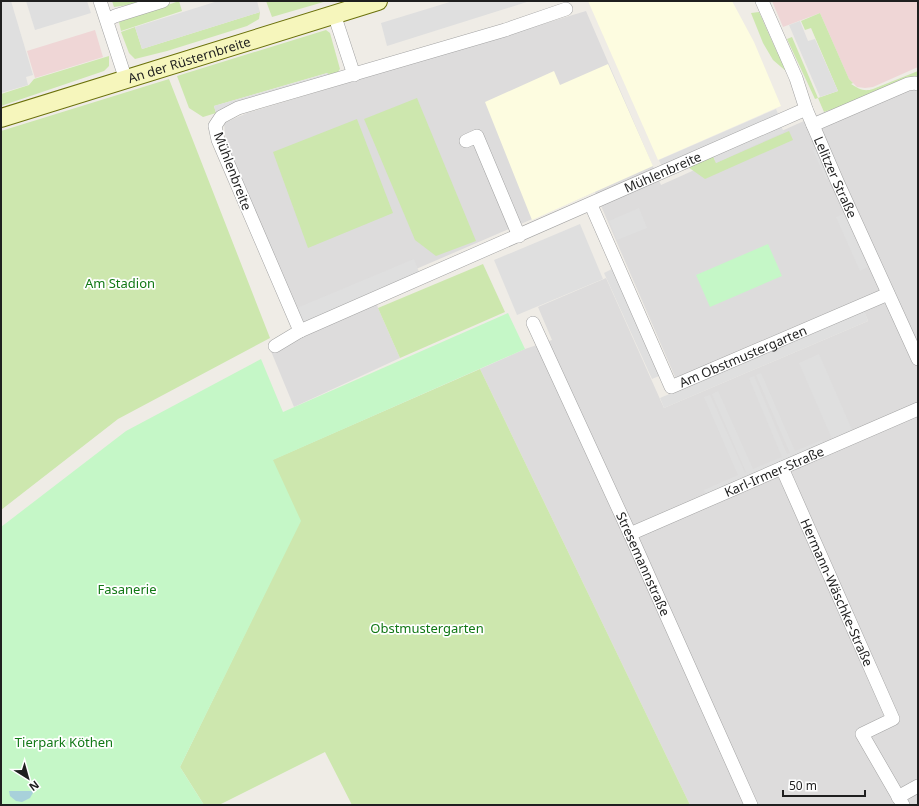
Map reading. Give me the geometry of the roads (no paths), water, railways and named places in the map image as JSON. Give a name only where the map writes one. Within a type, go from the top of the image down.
[{"type":"main road","name":"An der Rüsternbreite","points":[[1,118],[378,1]]},
{"type":"street","points":[[100,1],[126,80]]},
{"type":"street","points":[[107,20],[163,1]]},
{"type":"street","name":"Lelitzer Straße","points":[[762,1],[796,78],[813,126],[888,294],[917,353]]},
{"type":"street","name":"Mühlenbreite","points":[[300,332],[218,140],[215,126],[221,117],[238,108],[505,30],[566,9]]},
{"type":"street","points":[[334,14],[354,75]]},
{"type":"street","points":[[813,126],[908,84],[918,84]]},
{"type":"street","name":"Mühlenbreite","points":[[275,346],[300,332],[806,109]]},
{"type":"street","points":[[466,141],[477,136],[519,236]]},
{"type":"street","name":"Am Obstmustergarten","points":[[591,205],[671,387],[888,294]]},
{"type":"street","name":"Stresemannstraße","points":[[533,323],[630,534],[751,805]]},
{"type":"street","name":"Karl-Irmer-Straße","points":[[630,534],[918,409]]},
{"type":"street","name":"Hermann-Wäschke-Straße","points":[[782,468],[893,719],[862,734],[900,801]]},
{"type":"street","points":[[900,801],[918,786]]},
{"type":"water","points":[[9,791],[34,791],[30,798],[22,802],[16,801],[10,796]]},
{"type":"park label","name":"Am Stadion","points":[[120,283]]},
{"type":"park label","name":"Fasanerie","points":[[127,589]]},
{"type":"park label","name":"Obstmustergarten","points":[[427,628]]},
{"type":"park label","name":"Tierpark Köthen","points":[[64,742]]}]
